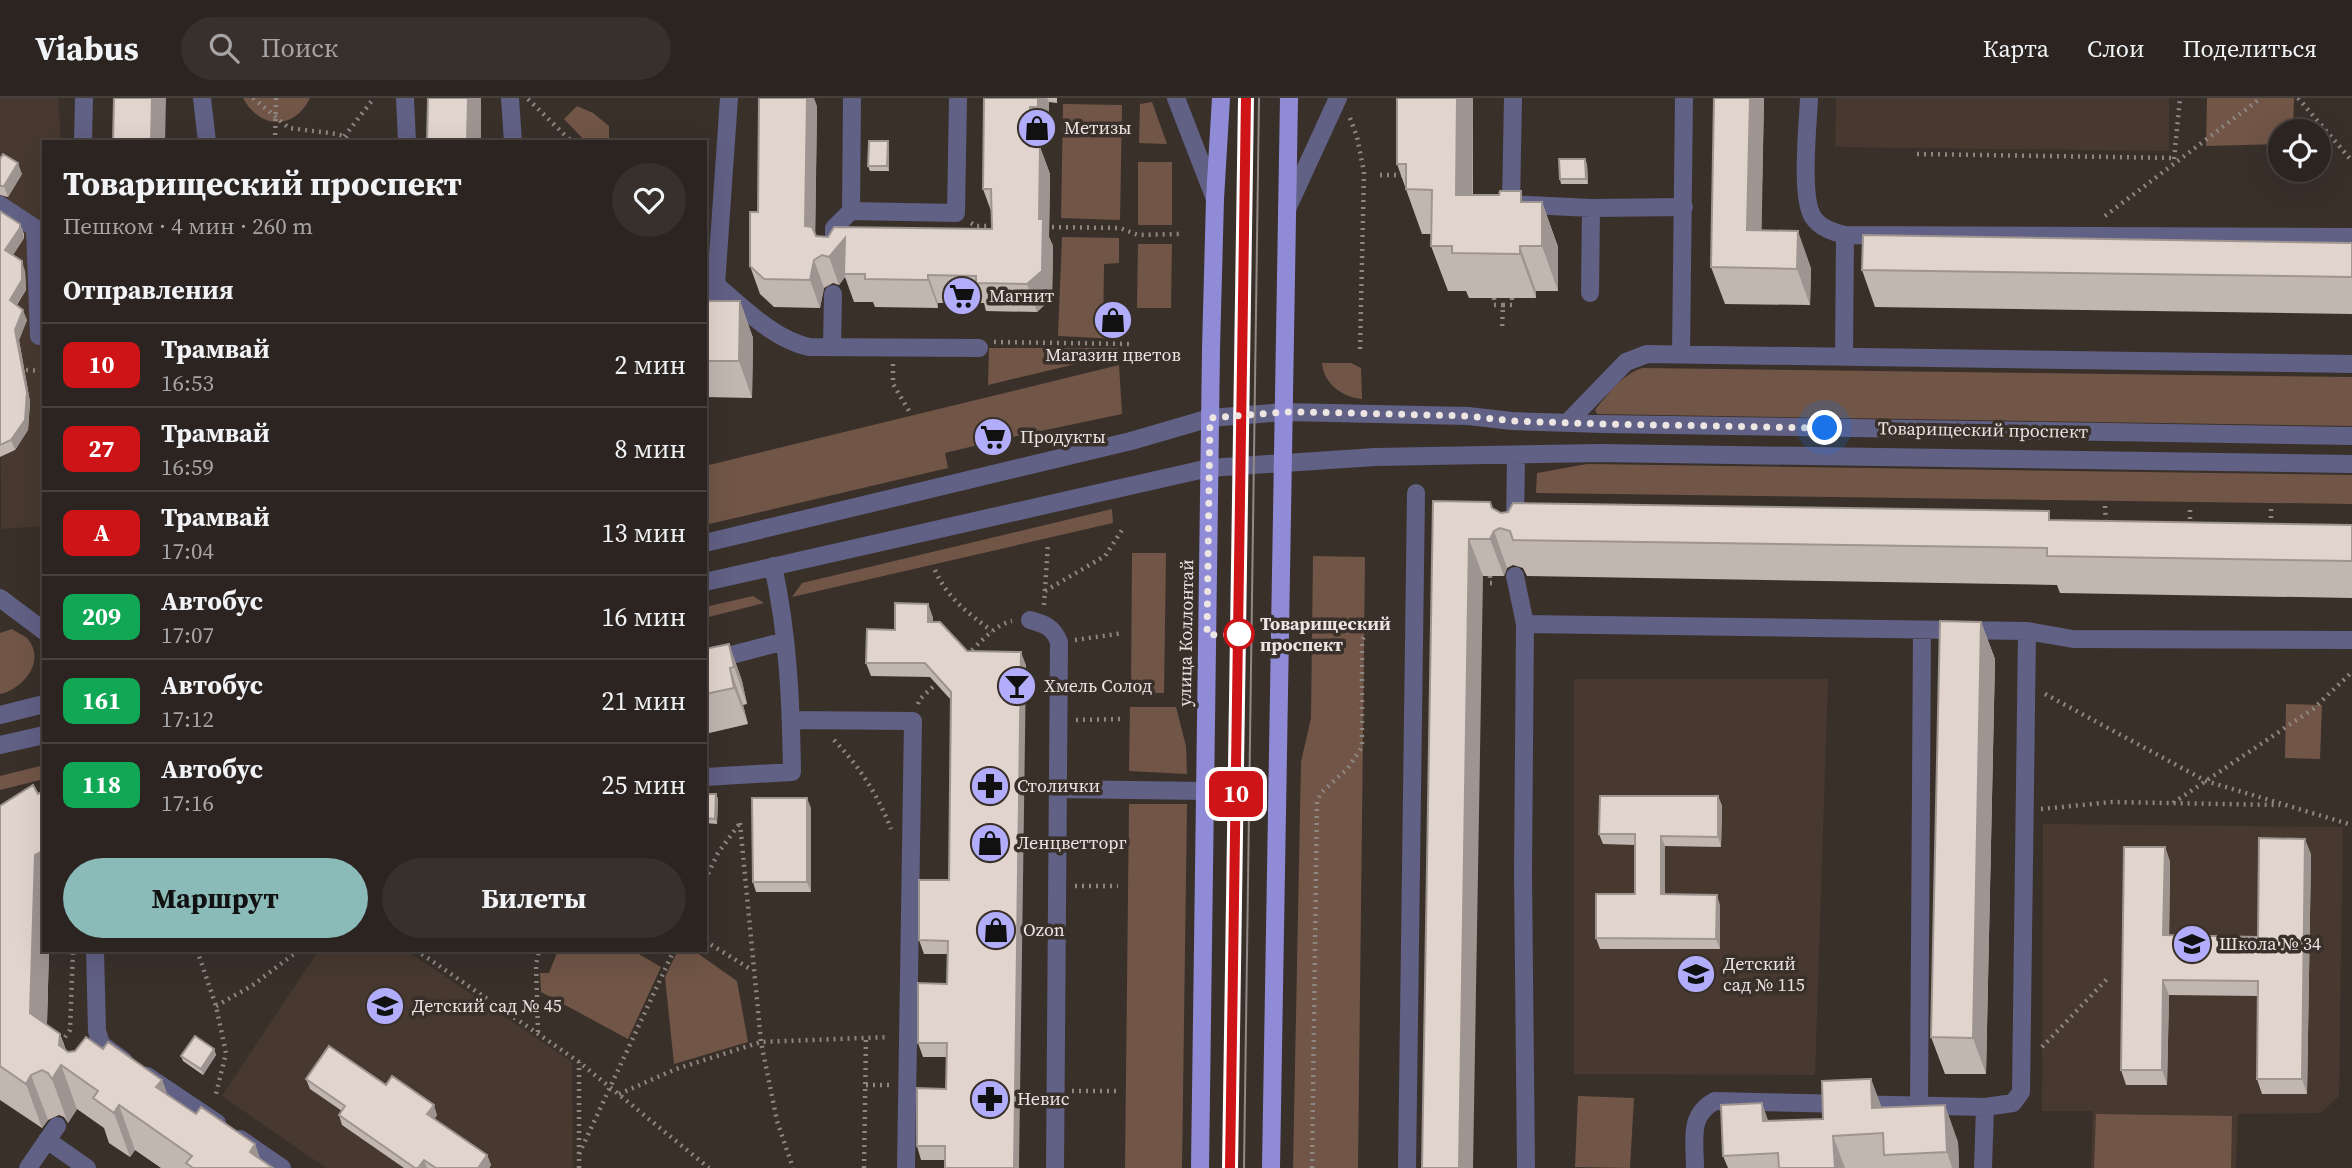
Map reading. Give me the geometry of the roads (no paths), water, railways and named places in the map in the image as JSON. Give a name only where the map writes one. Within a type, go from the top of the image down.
[{"type":"main road","name":"улица Коллонтай","points":[[1200,1168],[1214,199],[1221,98]]},
{"type":"main road","points":[[1271,1168],[1289,98]]},
{"type":"street","points":[[83,140],[84,98]]},
{"type":"street","points":[[202,98],[207,140]]},
{"type":"street","points":[[405,98],[407,140]]},
{"type":"street","points":[[510,98],[513,140]]},
{"type":"street","points":[[707,302],[716,285],[729,98]]},
{"type":"street","points":[[833,254],[834,228],[851,211],[852,98]]},
{"type":"street","points":[[851,211],[956,213],[958,98]]},
{"type":"street","points":[[1176,98],[1214,199]]},
{"type":"street","points":[[1287,209],[1338,98]]},
{"type":"street","points":[[1513,98],[1511,204],[1591,208],[1684,207]]},
{"type":"street","points":[[1681,354],[1684,98]]},
{"type":"street","points":[[1809,98],[1806,199],[1813,217],[1827,230],[1845,235],[2352,237]]},
{"type":"street","points":[[0,205],[35,228],[38,336]]},
{"type":"street","points":[[1590,293],[1591,208]]},
{"type":"street","points":[[1844,356],[1845,235]]},
{"type":"street","points":[[716,285],[794,344],[809,347],[979,348]]},
{"type":"street","points":[[832,347],[833,294]]},
{"type":"street","points":[[1567,423],[1626,362],[1647,354],[2352,364]]},
{"type":"street","name":"Товарищеский проспект","points":[[707,543],[1132,441],[1210,418],[1284,412],[1468,416],[1567,423],[2352,436]]},
{"type":"street","name":"Товарищеский проспект","points":[[707,582],[1209,468],[1375,457],[1600,453],[2352,464]]},
{"type":"street","points":[[1515,539],[1516,456]]},
{"type":"street","points":[[1407,1168],[1416,493]]},
{"type":"street","points":[[707,777],[792,772],[791,720],[782,605],[773,566]]},
{"type":"street","points":[[1516,576],[1525,624],[1523,873],[1526,1168]]},
{"type":"street","points":[[0,598],[42,630]]},
{"type":"street","points":[[1037,622],[1055,631],[1059,642],[1055,1168]]},
{"type":"street","points":[[1525,624],[2027,631],[2073,639],[2352,640]]},
{"type":"street","points":[[1919,1105],[1922,630]]},
{"type":"street","points":[[1695,1168],[1696,1120],[1702,1107],[1715,1101],[1985,1107],[2012,1103],[2021,1092],[2027,631]]},
{"type":"street","points":[[707,661],[785,641]]},
{"type":"street","points":[[0,715],[42,704]]},
{"type":"street","points":[[791,720],[913,721],[906,1168]]},
{"type":"street","points":[[0,745],[42,735]]},
{"type":"street","points":[[1058,789],[1205,791]]},
{"type":"street","points":[[95,952],[97,1031],[106,1057],[210,1119],[282,1168]]},
{"type":"street","points":[[1983,1168],[1985,1107]]},
{"type":"street","points":[[28,1168],[52,1133],[87,1168]]},
{"type":"tram line","points":[[1230,1168],[1246,98]]},
{"type":"tram line","name":"10","points":[[1230,1168],[1246,98]]},
{"type":"tram line","points":[[1244,1168],[1259,98]]},
{"type":"place","name":"Метизы","points":[[1037,128]]},
{"type":"place","name":"Магнит","points":[[962,296]]},
{"type":"place","name":"Магазин цветов","points":[[1113,320]]},
{"type":"place","name":"Продукты","points":[[993,437]]},
{"type":"place","name":"Товарищеский проспект","points":[[1239,634]]},
{"type":"place","name":"Хмель Солод","points":[[1017,686]]},
{"type":"place","name":"Столички","points":[[990,786]]},
{"type":"place","name":"Ленцветторг","points":[[990,843]]},
{"type":"place","name":"Ozon","points":[[996,930]]},
{"type":"place","name":"Школа № 34","points":[[2192,944]]},
{"type":"place","name":"Детский сад № 115","points":[[1696,974]]},
{"type":"place","name":"Детский сад № 45","points":[[385,1006]]},
{"type":"place","name":"Невис","points":[[990,1099]]}]
